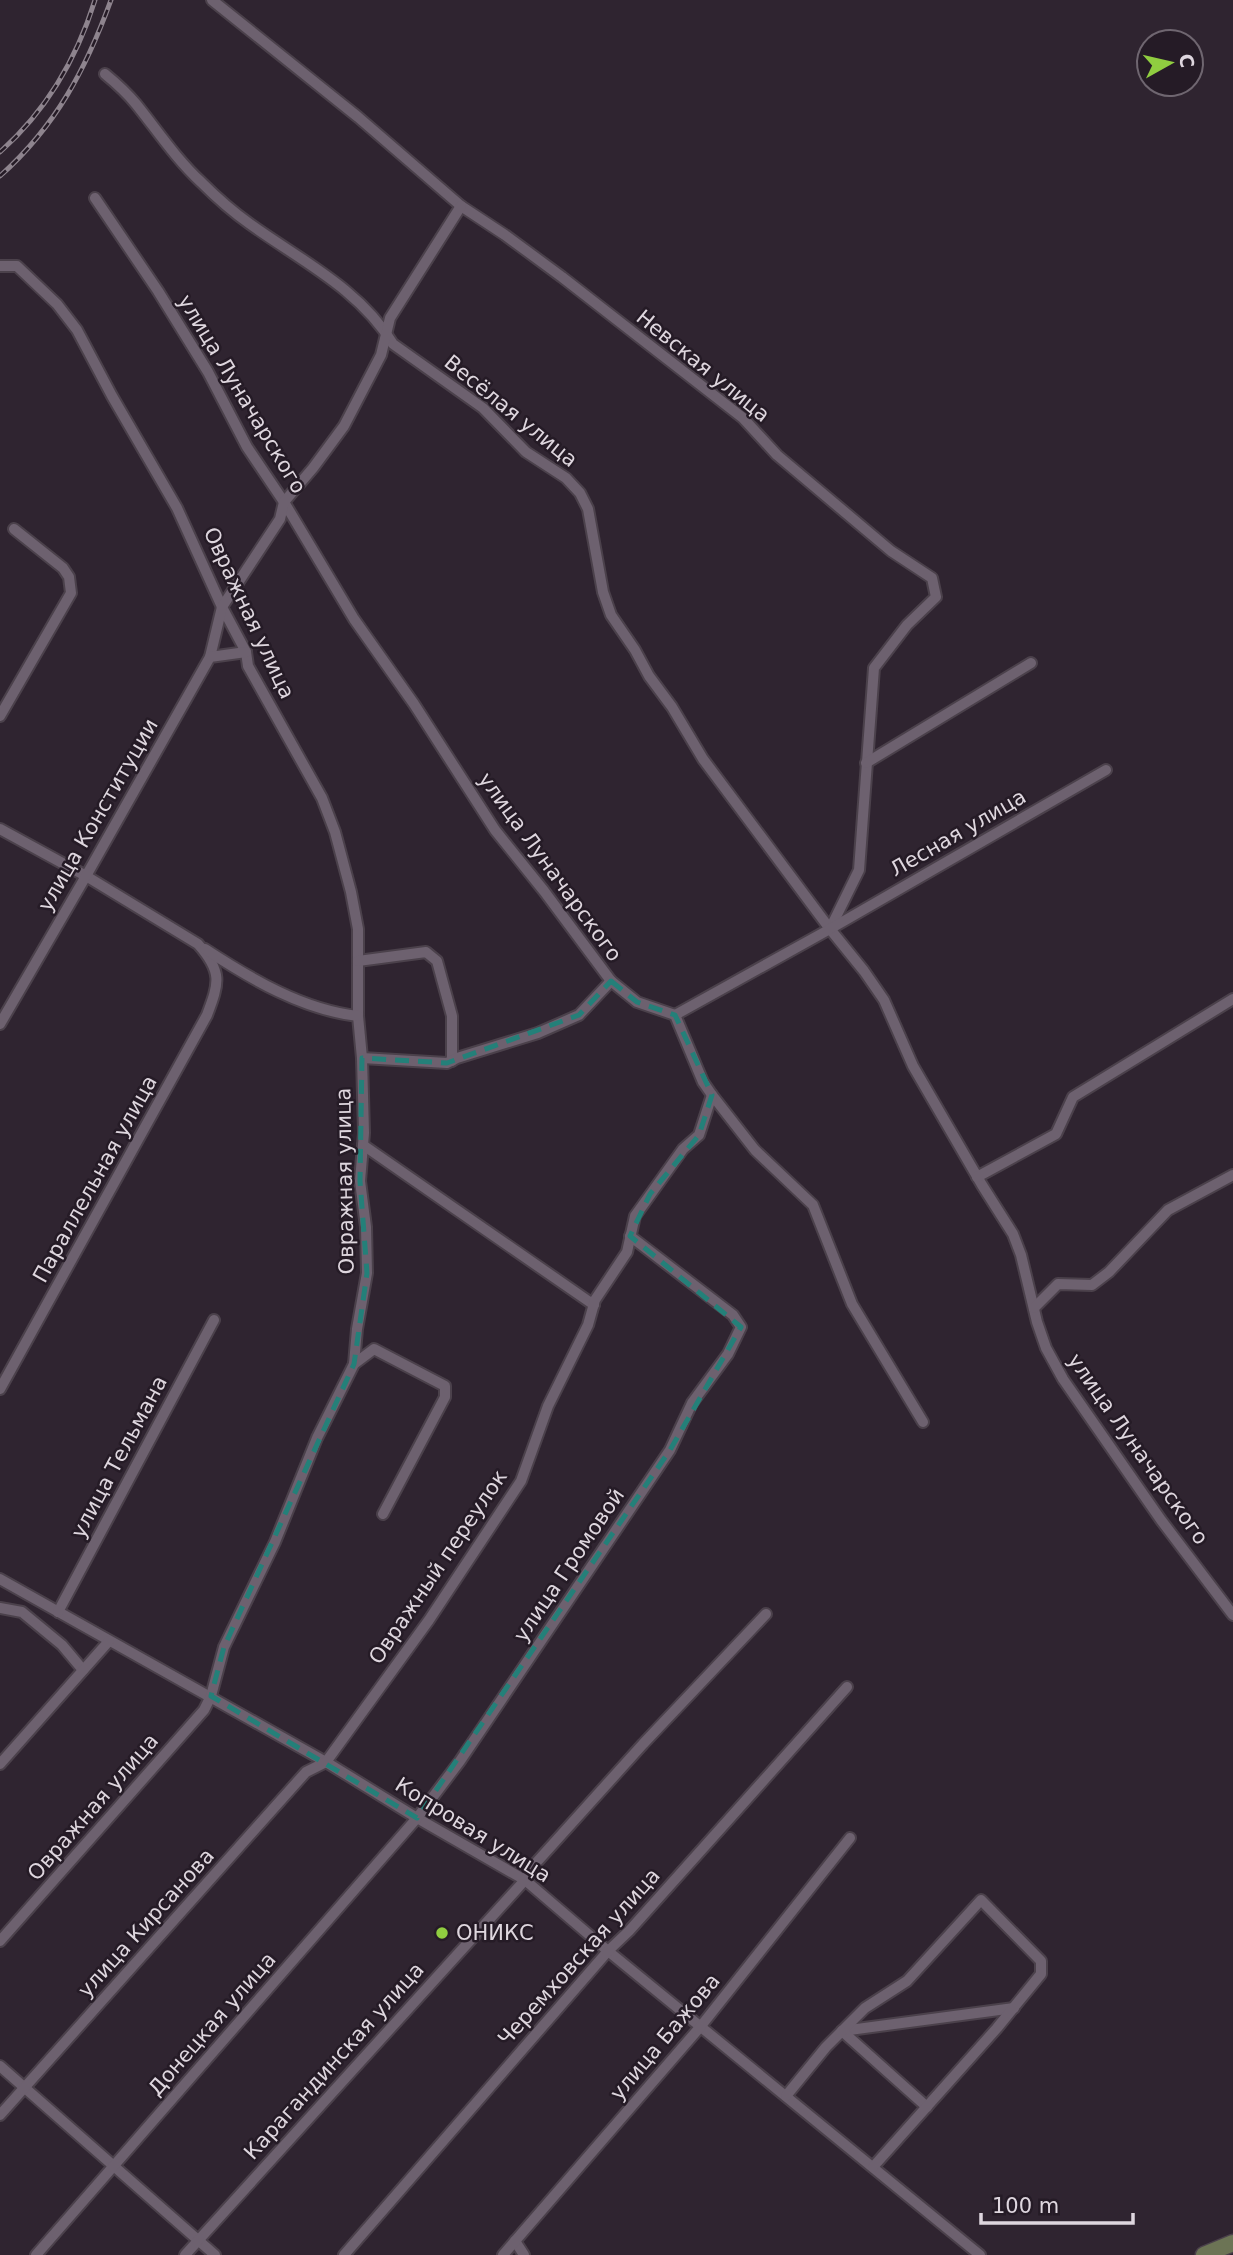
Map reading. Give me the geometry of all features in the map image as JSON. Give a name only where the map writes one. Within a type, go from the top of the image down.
[{"type":"street","name":"Невская улица","points":[[212,0],[358,117],[461,206],[562,277],[743,418],[777,455],[891,551],[932,578],[936,597],[907,625],[874,668],[866,763]]},
{"type":"street","name":"Весёлая улица","points":[[105,74],[134,101],[175,155],[201,182],[248,223],[350,295],[367,311],[393,344],[483,408],[526,452],[566,478],[580,493],[587,509],[603,592],[611,615],[672,707],[702,759],[830,929]]},
{"type":"street","name":"улица Луначарского","points":[[95,198],[158,291],[208,372],[247,447],[284,502],[354,619],[414,704],[495,830],[611,981],[637,1002],[674,1015]]},
{"type":"street","name":"улица Конституции","points":[[0,1024],[210,657],[222,607],[280,519],[284,502],[344,426],[381,355],[390,318],[461,206]]},
{"type":"street","name":"Овражная улица","points":[[0,266],[17,266],[57,304],[77,330],[112,397],[177,508],[222,607],[246,652],[248,667],[322,798],[335,832],[358,929],[363,1145],[360,1181],[366,1227],[367,1273],[354,1364],[317,1438],[275,1542],[224,1647],[211,1696],[204,1710],[0,1941]]},
{"type":"street","points":[[0,716],[71,593],[69,577],[64,568],[14,530]]},
{"type":"street","points":[[210,657],[246,652]]},
{"type":"street","points":[[830,929],[859,870],[866,763],[1031,663]]},
{"type":"street","name":"Лесная улица","points":[[674,1015],[830,929],[1106,770]]},
{"type":"street","points":[[0,829],[86,876],[227,964],[284,994],[323,1011],[358,1016]]},
{"type":"street","name":"улица Луначарского","points":[[830,929],[884,1000],[913,1066],[1013,1234],[1046,1348],[1063,1380],[1161,1520],[1233,1615]]},
{"type":"street","name":"Параллельная улица","points":[[0,1389],[207,1016],[218,985],[216,973],[198,944]]},
{"type":"street","points":[[358,961],[426,952],[437,961],[452,1016],[452,1061]]},
{"type":"street","points":[[362,1058],[447,1063],[538,1033],[579,1015],[611,981]]},
{"type":"street","points":[[978,1177],[1056,1134],[1073,1097],[1233,999]]},
{"type":"street","points":[[674,1015],[703,1082],[712,1095],[755,1150],[813,1205],[852,1304],[923,1422]]},
{"type":"street","name":"Овражный переулок","points":[[326,1762],[429,1620],[521,1481],[548,1406],[588,1325],[594,1303],[627,1252],[635,1216],[683,1149],[699,1135],[712,1095]]},
{"type":"street","points":[[363,1145],[594,1303]]},
{"type":"street","points":[[1034,1308],[1058,1284],[1092,1285],[1109,1272],[1168,1210],[1233,1175]]},
{"type":"street","name":"улица Громовой","points":[[418,1818],[460,1761],[670,1450],[692,1404],[727,1354],[741,1327],[733,1315],[630,1236]]},
{"type":"street","name":"улица Тельмана","points":[[58,1612],[214,1320]]},
{"type":"street","points":[[354,1364],[374,1349],[445,1386],[445,1397],[383,1514]]},
{"type":"street","name":"Копровая улица","points":[[0,1579],[211,1696],[526,1880],[608,1951],[980,2255]]},
{"type":"street","points":[[0,1608],[22,1612],[62,1645],[83,1670]]},
{"type":"street","name":"Карагандинская улица","points":[[185,2255],[526,1880],[535,1864],[643,1744],[766,1614]]},
{"type":"street","points":[[0,1764],[109,1641]]},
{"type":"street","name":"Черемховская улица","points":[[344,2255],[608,1951],[629,1931],[846,1687]]},
{"type":"street","name":"улица Кирсанова","points":[[0,2115],[306,1772],[326,1762]]},
{"type":"street","name":"Донецкая улица","points":[[36,2255],[418,1818]]},
{"type":"street","name":"улица Бажова","points":[[503,2255],[701,2026],[850,1838]]},
{"type":"street","points":[[786,2096],[842,2031],[865,2008],[906,1981],[981,1899],[1041,1961],[1041,1975],[873,2167]]},
{"type":"street","points":[[842,2031],[1014,2008]]},
{"type":"street","points":[[842,2031],[927,2107]]},
{"type":"street","points":[[0,2066],[215,2255]]},
{"type":"street","points":[[515,2242],[524,2255]]},
{"type":"street","points":[[1204,2255],[1233,2243]]},
{"type":"highlighted area","points":[[611,981],[637,1002],[675,1015],[712,1095],[699,1135],[650,1194],[630,1236],[741,1327],[670,1450],[417,1818],[211,1696],[224,1647],[354,1364],[367,1273],[360,1181],[362,1058],[447,1063],[579,1015]]},
{"type":"railway","points":[[0,152],[32,119],[58,82],[79,42],[95,0]]},
{"type":"railway","points":[[0,176],[37,137],[67,95],[91,50],[111,0]]},
{"type":"place","name":"ОНИКС","points":[[442,1933]]}]
